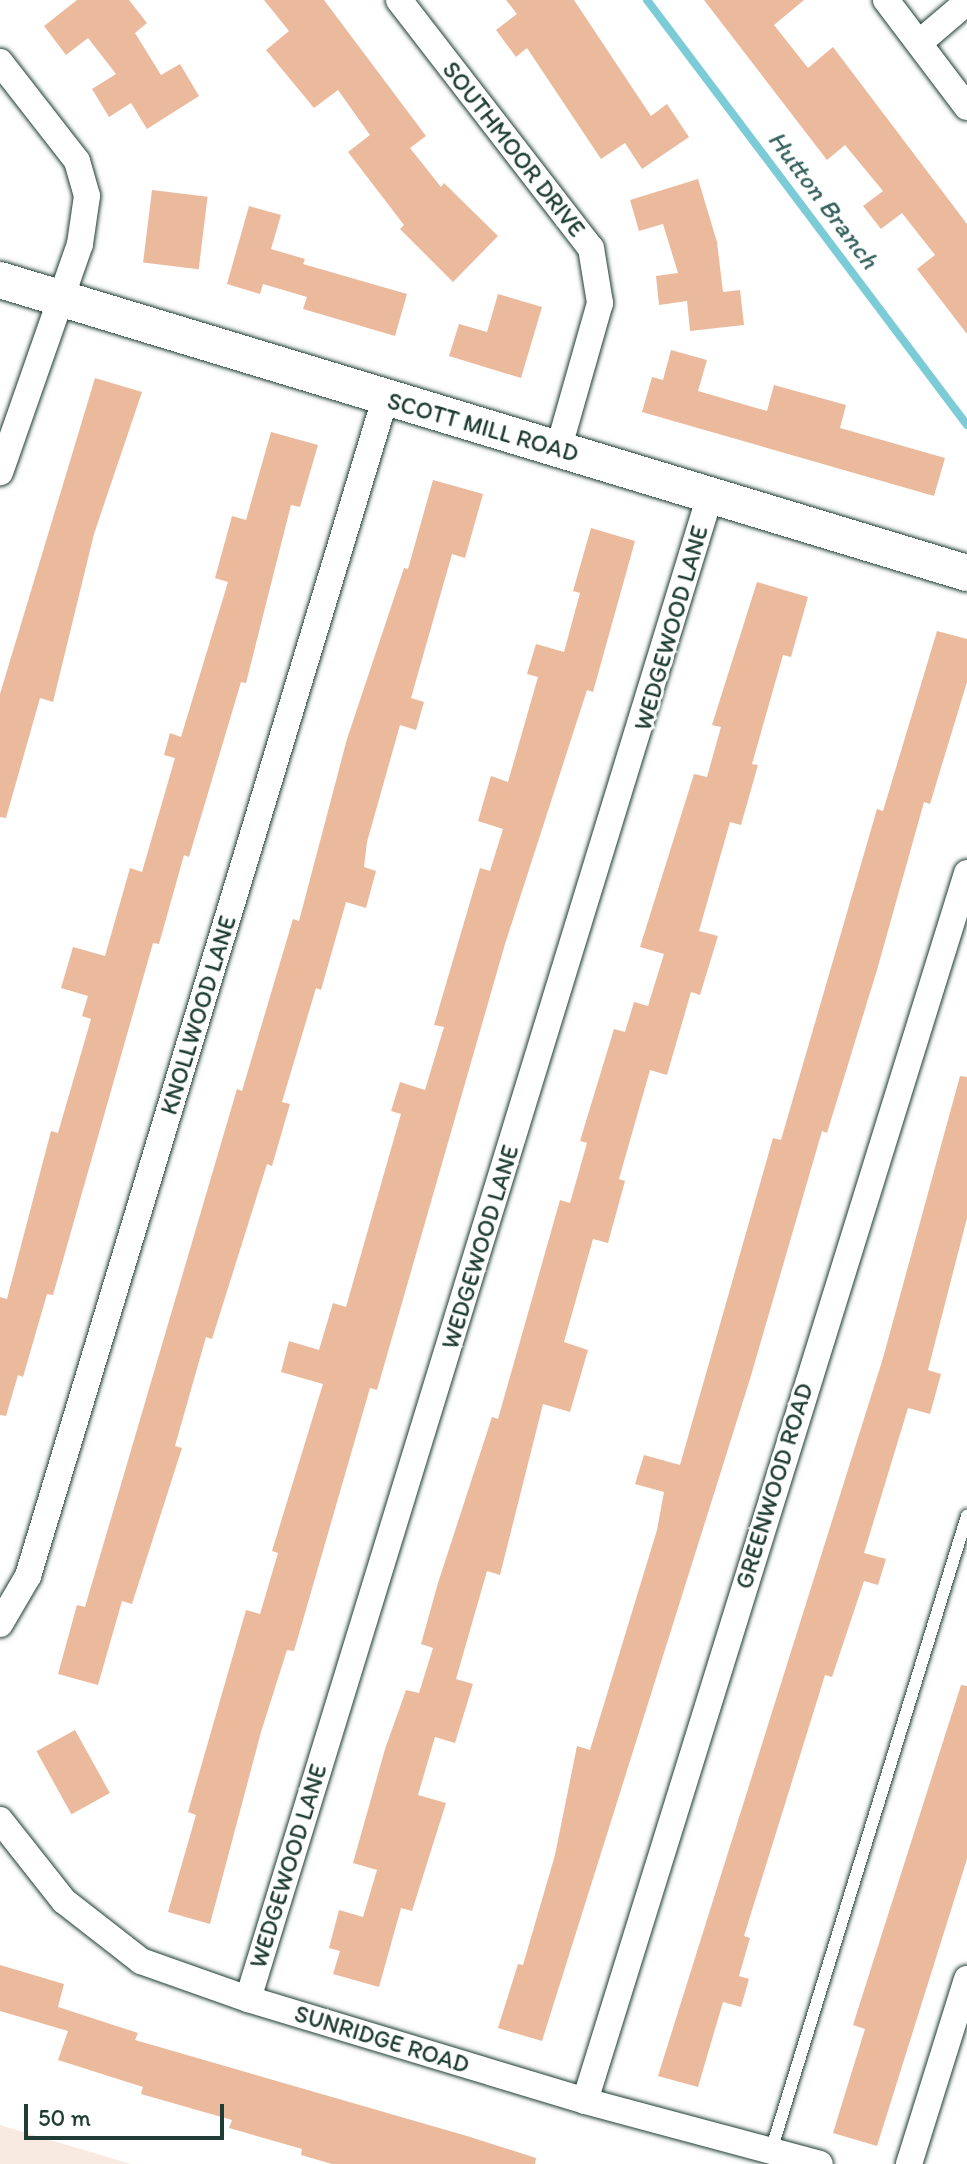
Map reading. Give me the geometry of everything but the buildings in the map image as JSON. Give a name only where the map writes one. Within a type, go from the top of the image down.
[{"type":"street","name":"SOUTHMOOR DRIVE","points":[[399,0],[591,248],[600,303],[559,447]]},
{"type":"street","points":[[886,0],[967,107]]},
{"type":"street","points":[[919,43],[967,2]]},
{"type":"street","points":[[0,62],[77,161],[87,196],[80,244],[58,298],[0,472]]},
{"type":"street","name":"SCOTT MILL ROAD","points":[[0,280],[967,573]]},
{"type":"street","name":"KNOLLWOOD LANE","points":[[0,1624],[28,1576],[385,399]]},
{"type":"street","name":"WEDGEWOOD LANE","points":[[248,1999],[710,495]]},
{"type":"street","name":"GREENWOOD ROAD","points":[[585,2101],[967,873]]},
{"type":"street","name":"SUNRIDGE ROAD","points":[[0,1820],[64,1901],[101,1934],[141,1961],[248,1999],[585,2101],[820,2164]]},
{"type":"street","points":[[909,2164],[967,1979]]},
{"type":"lane","points":[[771,2151],[967,1516]]},
{"type":"shaded area","points":[[0,2125],[131,2164],[0,2164]]},
{"type":"waterway","name":"Hutton Branch","points":[[647,0],[967,425]]}]
